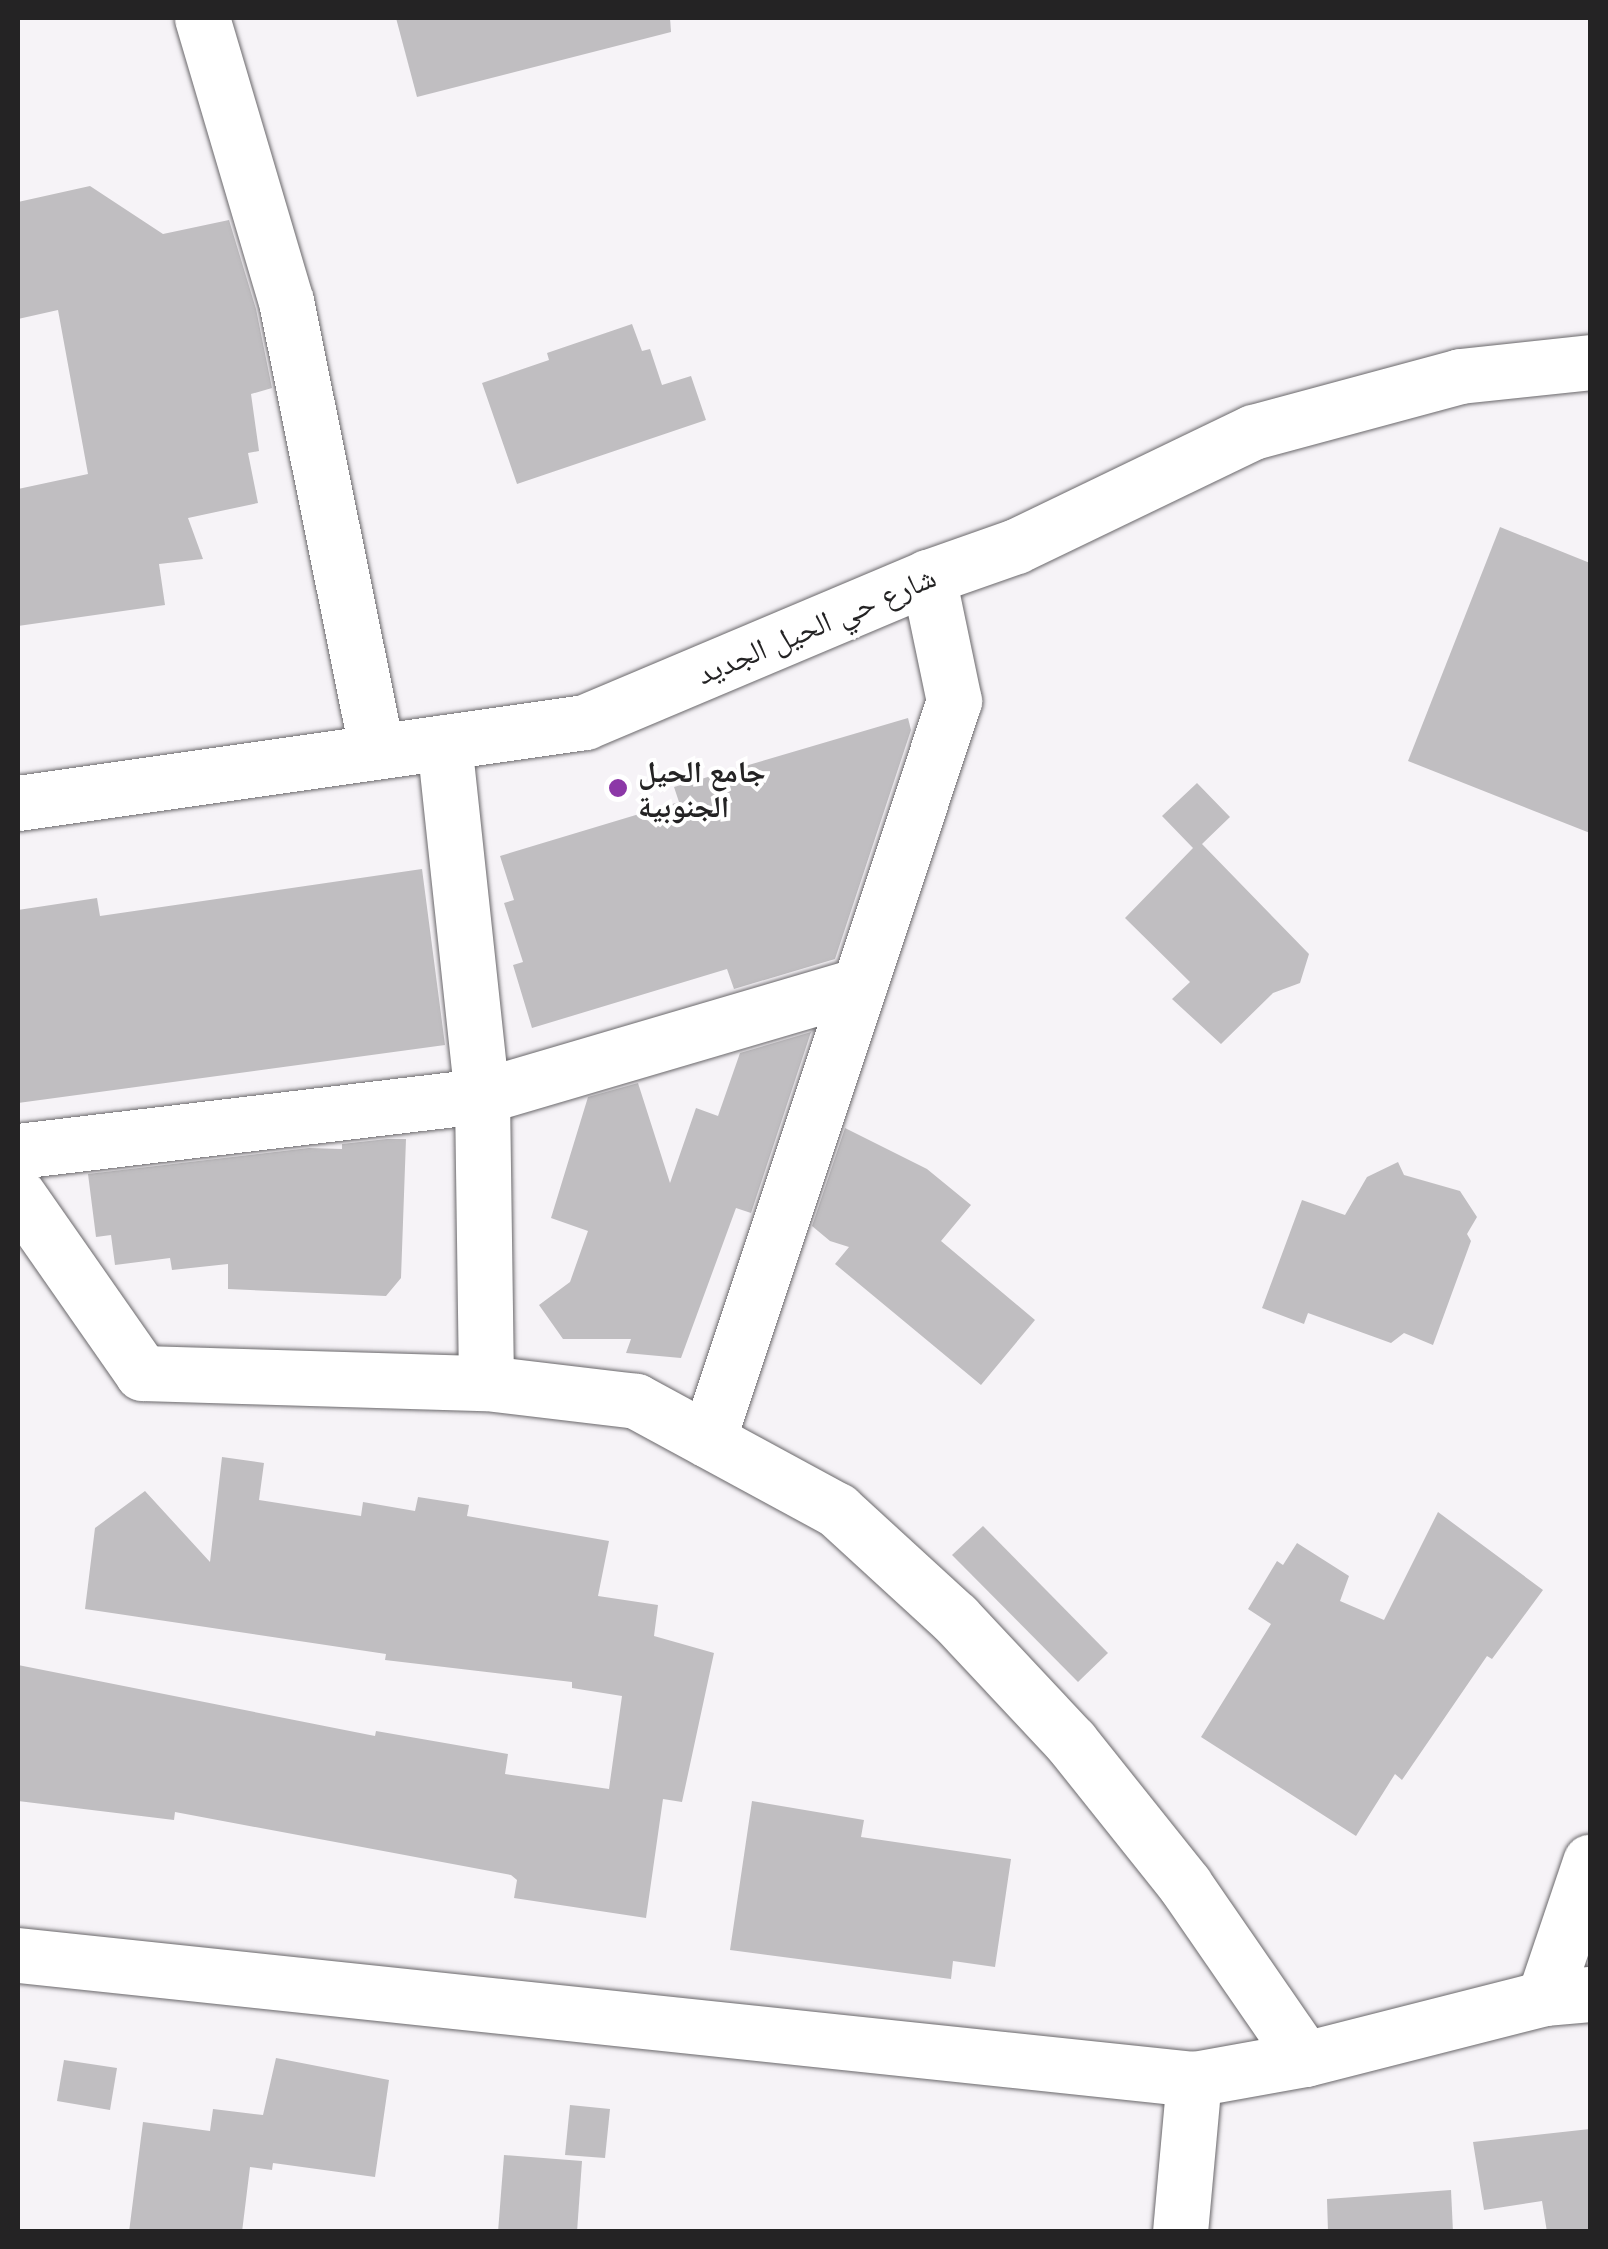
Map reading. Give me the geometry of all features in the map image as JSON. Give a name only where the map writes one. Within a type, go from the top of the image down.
[{"type":"street","points":[[202,18],[286,301],[377,752]]},
{"type":"street","name":"شارع حي الحيل الجديد","points":[[18,803],[585,722],[928,577],[1016,546],[1253,432],[1460,376],[1590,362]]},
{"type":"street","points":[[708,1440],[954,700],[928,577]]},
{"type":"street","points":[[444,742],[482,1096],[486,1383]]},
{"type":"street","points":[[18,1151],[482,1096],[859,985]]},
{"type":"street","points":[[18,1195],[142,1373],[486,1383],[636,1402],[837,1510],[955,1618],[1071,1742],[1174,1870],[1305,2059]]},
{"type":"street","points":[[18,1955],[1194,2079],[1305,2059],[1567,1996],[1590,1862]]},
{"type":"street","points":[[1180,2232],[1194,2079]]},
{"type":"building","points":[[396,18],[670,18],[671,32],[417,97]]},
{"type":"building","points":[[90,186],[163,234],[229,220],[256,309],[272,388],[251,394],[259,451],[248,453],[258,503],[188,518],[203,559],[159,564],[165,605],[18,626],[18,489],[88,474],[58,310],[18,319],[18,202]]},
{"type":"building","points":[[632,324],[642,351],[650,349],[662,385],[691,376],[706,420],[517,484],[482,383],[549,360],[547,353]]},
{"type":"building","points":[[1500,527],[1590,563],[1590,833],[1408,761]]},
{"type":"building","points":[[908,718],[911,730],[835,959],[734,989],[727,969],[532,1028],[513,965],[523,962],[504,903],[514,900],[500,856],[679,802],[674,787]]},
{"type":"building","points":[[1197,783],[1230,817],[1202,844],[1309,954],[1300,983],[1273,993],[1221,1044],[1172,999],[1190,982],[1125,918],[1193,848],[1162,816]]},
{"type":"building","points":[[422,869],[445,1045],[18,1103],[18,910],[97,898],[100,916]]},
{"type":"building","points":[[811,1032],[751,1213],[736,1208],[681,1358],[626,1353],[631,1339],[563,1339],[539,1305],[570,1282],[588,1231],[551,1218],[588,1097],[638,1083],[670,1183],[696,1108],[718,1116],[740,1053]]},
{"type":"building","points":[[845,1128],[927,1169],[971,1205],[941,1241],[1035,1320],[981,1385],[835,1264],[849,1247],[830,1241],[812,1226]]},
{"type":"building","points":[[406,1139],[401,1278],[386,1296],[228,1289],[228,1264],[172,1270],[170,1258],[115,1265],[111,1235],[96,1237],[88,1174],[309,1148],[342,1149],[342,1144]]},
{"type":"building","points":[[1398,1162],[1404,1175],[1460,1191],[1477,1217],[1467,1234],[1471,1241],[1433,1345],[1404,1333],[1391,1343],[1308,1313],[1304,1324],[1262,1308],[1302,1200],[1345,1215],[1367,1177]]},
{"type":"building","points":[[222,1457],[264,1463],[259,1500],[361,1516],[363,1502],[415,1511],[418,1497],[469,1505],[467,1516],[609,1541],[598,1596],[658,1605],[654,1636],[714,1653],[682,1802],[663,1799],[646,1918],[514,1898],[517,1880],[511,1875],[175,1812],[174,1820],[18,1801],[18,1665],[375,1736],[376,1731],[508,1754],[505,1774],[609,1789],[622,1696],[572,1688],[572,1682],[385,1660],[386,1654],[85,1609],[95,1528],[145,1491],[210,1562]]},
{"type":"building","points":[[1438,1512],[1543,1590],[1492,1659],[1487,1656],[1402,1780],[1395,1774],[1356,1836],[1201,1737],[1271,1624],[1248,1609],[1277,1561],[1283,1565],[1297,1543],[1349,1576],[1340,1601],[1384,1620]]},
{"type":"building","points":[[983,1526],[1108,1653],[1078,1682],[952,1555]]},
{"type":"building","points":[[752,1801],[864,1820],[861,1837],[1011,1859],[995,1967],[953,1961],[951,1979],[730,1950]]},
{"type":"building","points":[[276,2058],[389,2080],[375,2177],[273,2163],[272,2170],[250,2167],[242,2232],[129,2232],[143,2122],[210,2131],[213,2109],[263,2115]]},
{"type":"building","points":[[64,2060],[117,2068],[110,2110],[57,2101]]},
{"type":"building","points":[[570,2105],[610,2109],[605,2158],[565,2155]]},
{"type":"building","points":[[1590,2129],[1590,2232],[1547,2232],[1542,2201],[1484,2210],[1473,2142]]},
{"type":"building","points":[[504,2155],[582,2161],[577,2232],[498,2232]]},
{"type":"building","points":[[1451,2190],[1453,2232],[1328,2232],[1327,2199]]},
{"type":"place","name":"جامع الحيل الجنوبية","points":[[618,788]]}]
